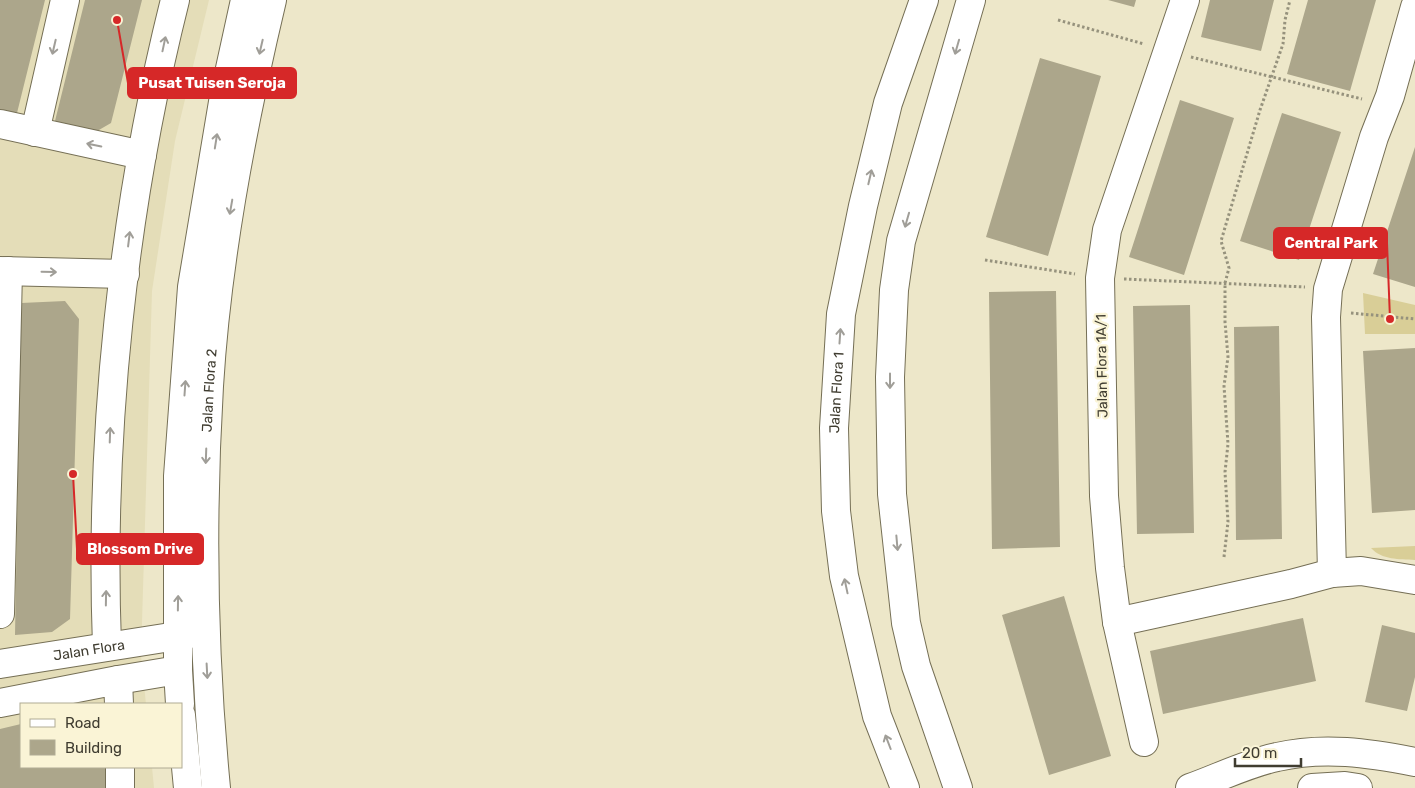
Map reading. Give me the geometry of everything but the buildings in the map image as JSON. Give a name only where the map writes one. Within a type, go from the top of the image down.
[{"type":"street","points":[[35,132],[65,0]]},
{"type":"street","points":[[107,646],[106,607],[110,432],[117,334],[142,155],[175,0]]},
{"type":"street","name":"Jalan Flora 2","points":[[180,703],[178,670],[178,476],[192,287],[224,96],[245,0]]},
{"type":"street","name":"Jalan Flora 2","points":[[216,788],[209,720],[205,632],[204,527],[209,384],[224,245],[254,74],[272,0]]},
{"type":"street","name":"Jalan Flora 1","points":[[905,788],[877,716],[844,576],[836,511],[834,428],[841,314],[863,206],[888,103],[924,0]]},
{"type":"street","points":[[958,788],[916,666],[906,623],[892,494],[890,377],[894,290],[901,241],[971,0]]},
{"type":"street","name":"Jalan Flora 1A/1","points":[[1144,742],[1117,622],[1110,568],[1104,496],[1100,278],[1107,230],[1185,0]]},
{"type":"street","points":[[1332,573],[1327,299],[1374,137],[1389,101],[1415,7]]},
{"type":"street","points":[[1389,101],[1406,80],[1415,75]]},
{"type":"street","points":[[0,124],[142,155]]},
{"type":"street","points":[[0,614],[4,271],[125,274]]},
{"type":"street","points":[[1117,622],[1291,584],[1332,573],[1361,571],[1415,580]]},
{"type":"street","name":"Jalan Flora","points":[[0,664],[178,634],[205,632]]},
{"type":"street","points":[[0,703],[118,692],[178,670]]},
{"type":"street","points":[[182,725],[188,788]]},
{"type":"street","points":[[1190,788],[1276,757],[1315,751],[1358,751],[1415,762]]},
{"type":"street","points":[[120,768],[120,788]]},
{"type":"street","points":[[1312,788],[1344,786],[1358,788]]},
{"type":"path","points":[[1224,557],[1228,522],[1225,472],[1228,444],[1224,386],[1228,357],[1225,322],[1225,283],[1229,268],[1221,241],[1283,44],[1285,20],[1290,0]]},
{"type":"path","points":[[1058,20],[1271,78],[1389,101]]},
{"type":"path","points":[[985,260],[1100,278],[1225,283],[1327,299],[1415,319]]},
{"type":"shaded area","points":[[0,0],[209,0],[175,141],[152,291],[141,656],[146,703],[20,703],[20,768],[152,768],[154,788],[0,788]]},
{"type":"shaded area","points":[[1363,293],[1415,305],[1415,334],[1365,334]]},
{"type":"shaded area","points":[[1415,546],[1415,560],[1386,557],[1371,548]]},
{"type":"place","name":"Pusat Tuisen Seroja","points":[[117,20]]},
{"type":"place","name":"Central Park","points":[[1390,319]]},
{"type":"place","name":"Blossom Drive","points":[[73,474]]}]
